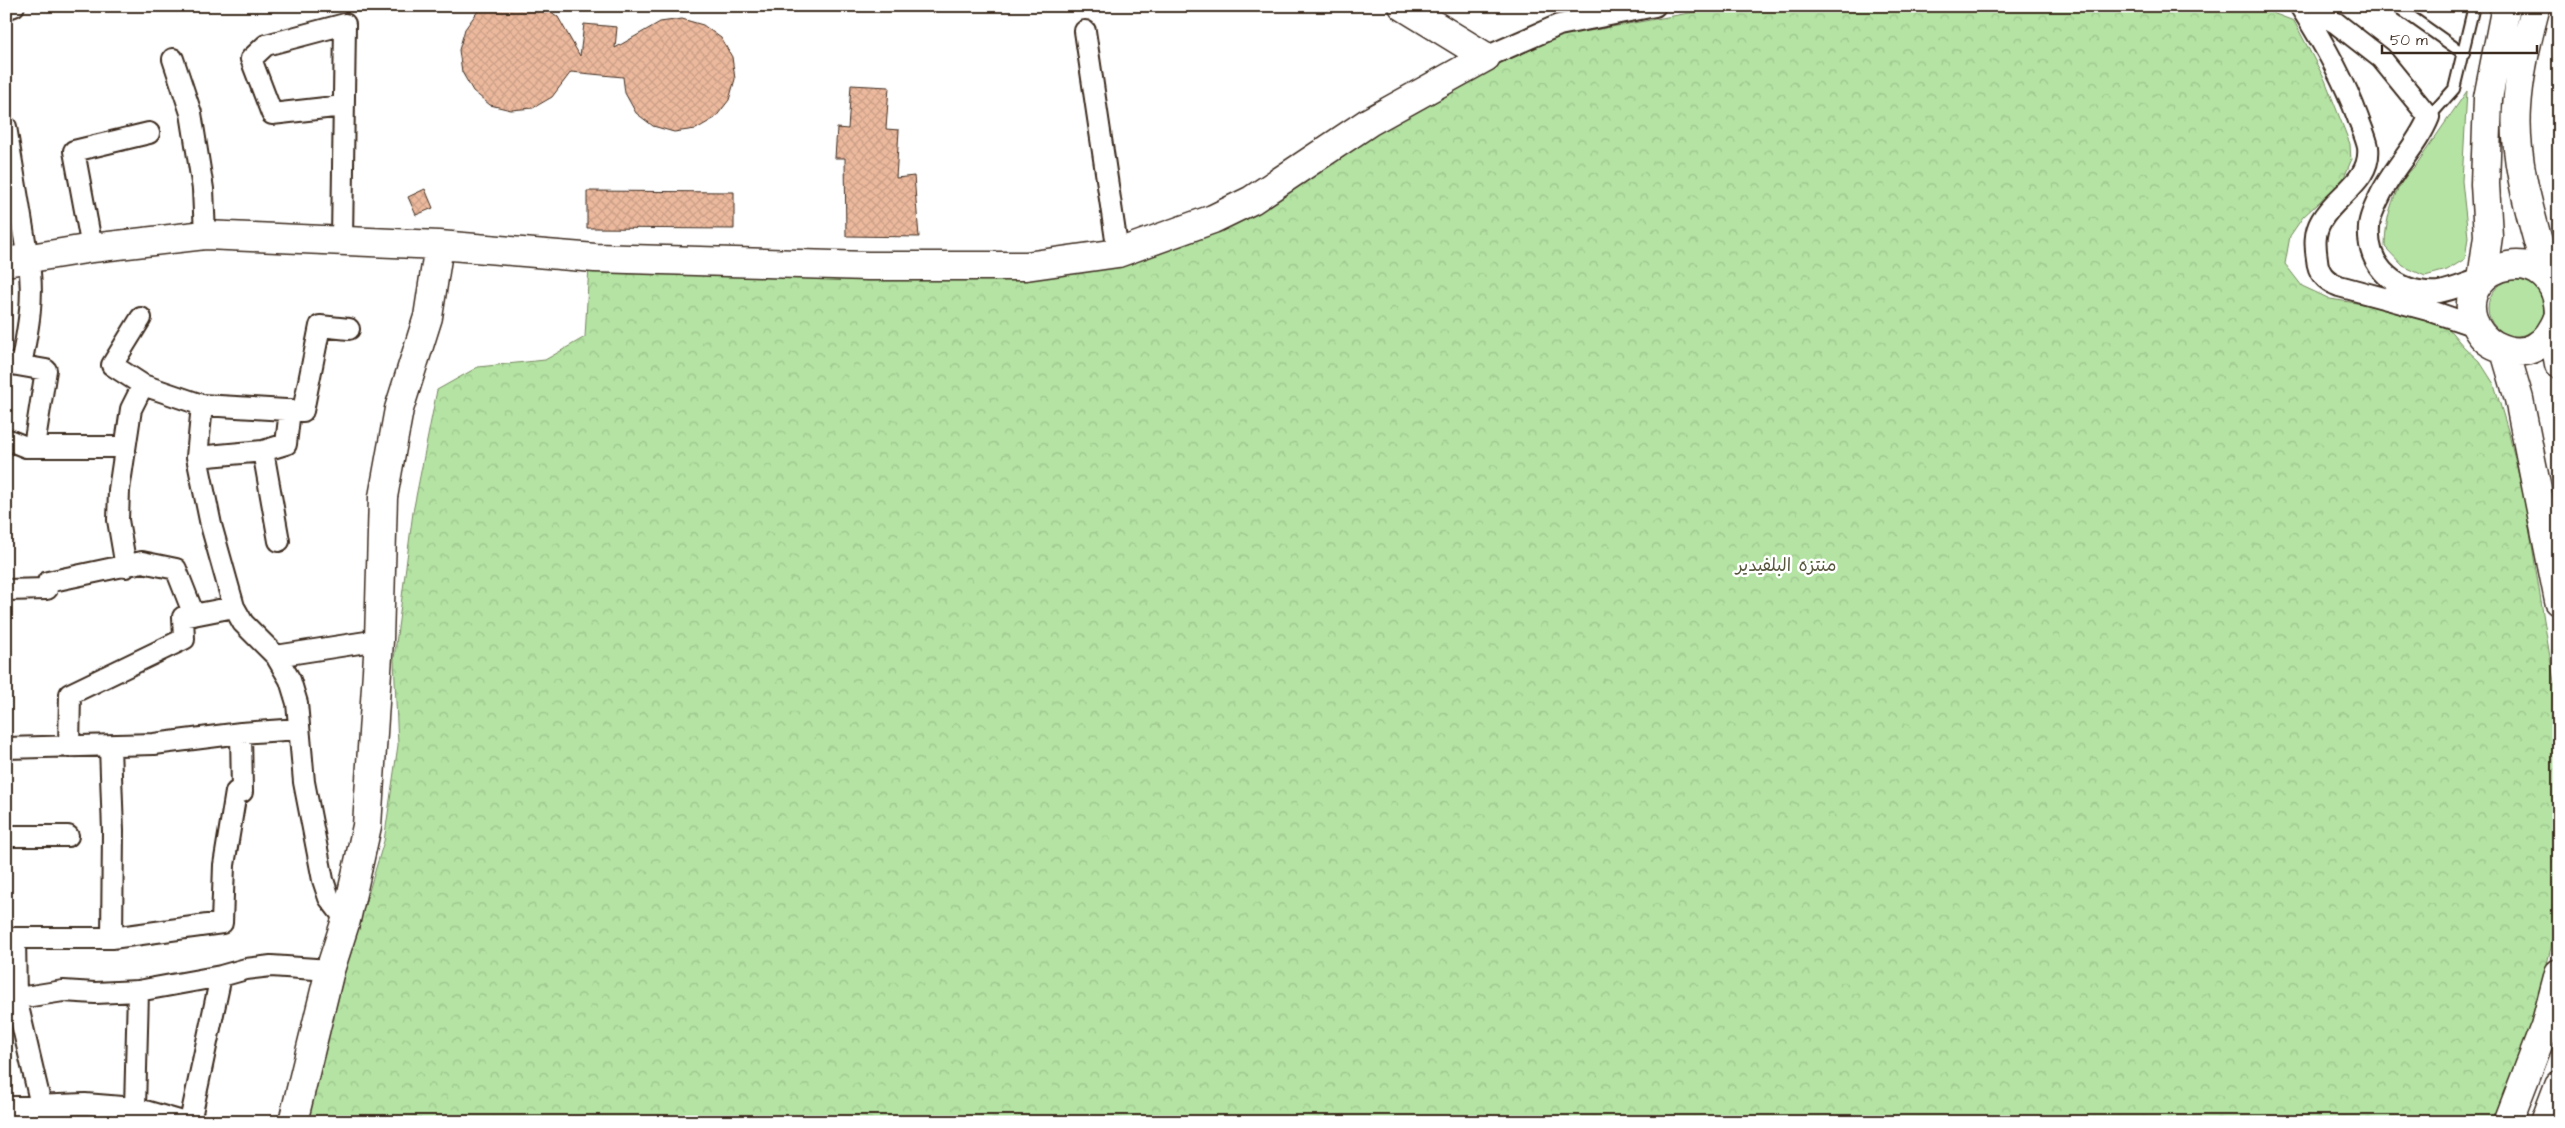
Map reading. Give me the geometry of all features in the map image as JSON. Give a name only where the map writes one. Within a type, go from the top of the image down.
[{"type":"street","points":[[6,8],[14,6]]},
{"type":"street","points":[[1403,6],[1486,57]]},
{"type":"street","points":[[21,260],[92,248],[205,235],[439,245],[595,258],[868,266],[1026,266],[1118,253],[1213,220],[1252,200],[1343,138],[1486,57],[1560,25],[1655,6]]},
{"type":"street","points":[[2300,6],[2326,47],[2346,85],[2368,147],[2364,170],[2357,183],[2348,190],[2321,221],[2315,244],[2319,272],[2328,282],[2339,286],[2428,310],[2475,326]]},
{"type":"street","points":[[2308,6],[2336,23],[2381,58],[2429,117],[2423,132],[2379,197],[2369,225],[2371,254],[2384,274],[2402,287],[2425,292],[2440,292],[2482,279],[2494,270],[2515,264],[2537,269],[2548,278]]},
{"type":"street","points":[[2506,6],[2488,98],[2485,193],[2488,236],[2482,279],[2475,292],[2472,306],[2475,326],[2488,342],[2505,351],[2529,350],[2540,345],[2557,320]]},
{"type":"street","points":[[2536,6],[2527,41],[2517,109],[2520,166],[2548,278],[2559,298],[2557,320],[2559,364]]},
{"type":"street","points":[[342,240],[345,24],[266,45],[251,59],[272,114],[343,106]]},
{"type":"street","points":[[1085,31],[1118,253]]},
{"type":"street","points":[[172,60],[192,113],[203,190],[205,235]]},
{"type":"street","points":[[6,128],[21,260],[32,280],[30,315],[14,364],[46,370],[30,446]]},
{"type":"street","points":[[92,248],[74,151],[149,133]]},
{"type":"street","points":[[293,1122],[330,970],[346,920],[367,826],[379,640],[383,498],[389,456],[409,373],[428,316],[439,245]]},
{"type":"street","points":[[141,318],[112,365],[143,385],[202,405],[303,412],[320,326],[350,329]]},
{"type":"street","points":[[2505,351],[2519,399],[2559,600]]},
{"type":"street","points":[[126,567],[118,520],[125,447],[131,409],[143,385]]},
{"type":"street","points":[[202,405],[197,456],[210,525],[234,607],[243,623],[276,656],[290,680],[297,703],[304,782],[323,880],[329,898],[346,920]]},
{"type":"street","points":[[197,456],[263,451],[286,444],[290,410]]},
{"type":"street","points":[[6,439],[30,446],[125,447]]},
{"type":"street","points":[[263,451],[279,540]]},
{"type":"street","points":[[6,590],[47,589],[48,582],[126,567],[142,562],[176,569],[194,615]]},
{"type":"street","points":[[69,747],[70,694],[184,639],[183,617],[234,607]]},
{"type":"street","points":[[276,656],[379,640]]},
{"type":"street","points":[[6,748],[110,747],[154,744],[241,733],[299,729]]},
{"type":"street","points":[[40,1105],[11,999],[10,938],[112,938],[222,922],[225,856],[236,792],[242,792],[241,733]]},
{"type":"street","points":[[110,747],[112,938]]},
{"type":"street","points":[[6,836],[68,836]]},
{"type":"street","points":[[11,999],[63,991],[95,993],[138,991],[221,976],[246,969],[271,966],[330,970]]},
{"type":"street","points":[[2508,1122],[2545,1026],[2559,973]]},
{"type":"street","points":[[190,1122],[221,976]]},
{"type":"street","points":[[135,1108],[138,991]]},
{"type":"street","points":[[2545,1122],[2559,1085]]},
{"type":"street","points":[[6,1107],[85,1104],[135,1108],[183,1122]]},
{"type":"lane","points":[[2396,6],[2464,54]]},
{"type":"lane","points":[[2429,117],[2454,89],[2464,54],[2474,6]]},
{"type":"green space","name":"منتزه البلفيدير","points":[[1728,6],[2254,6],[2294,21],[2325,80],[2350,144],[2351,161],[2343,180],[2303,217],[2290,236],[2285,264],[2302,286],[2330,299],[2396,309],[2448,328],[2480,362],[2494,384],[2509,434],[2525,502],[2559,713],[2559,895],[2551,948],[2534,1014],[2518,1069],[2494,1122],[305,1122],[328,1028],[384,841],[398,745],[394,659],[413,512],[437,390],[478,367],[545,360],[585,337],[589,265],[1114,258],[1554,29],[1589,31]]},
{"type":"green space","points":[[2467,91],[2462,181],[2468,237],[2465,259],[2447,270],[2425,276],[2403,266],[2385,247],[2389,214],[2402,182],[2416,165]]},
{"type":"green space","points":[[2510,280],[2522,280],[2532,284],[2540,292],[2544,308],[2540,324],[2532,332],[2522,336],[2510,336],[2500,332],[2492,324],[2488,314],[2488,302],[2492,292],[2500,284]]},
{"type":"building","points":[[487,6],[544,6],[558,17],[580,56],[584,24],[617,27],[615,48],[660,22],[682,19],[703,25],[721,38],[732,57],[735,79],[729,100],[715,118],[696,129],[674,132],[653,126],[636,113],[625,93],[623,77],[571,72],[552,97],[533,108],[511,110],[490,105],[473,91],[462,72],[459,50],[465,29],[478,11]]},
{"type":"building","points":[[851,85],[889,87],[886,129],[899,130],[896,178],[914,176],[919,237],[846,236],[845,158],[835,158],[837,128],[848,129]]},
{"type":"building","points":[[425,189],[433,208],[416,215],[408,197]]},
{"type":"building","points":[[587,191],[734,192],[734,229],[587,228]]}]
